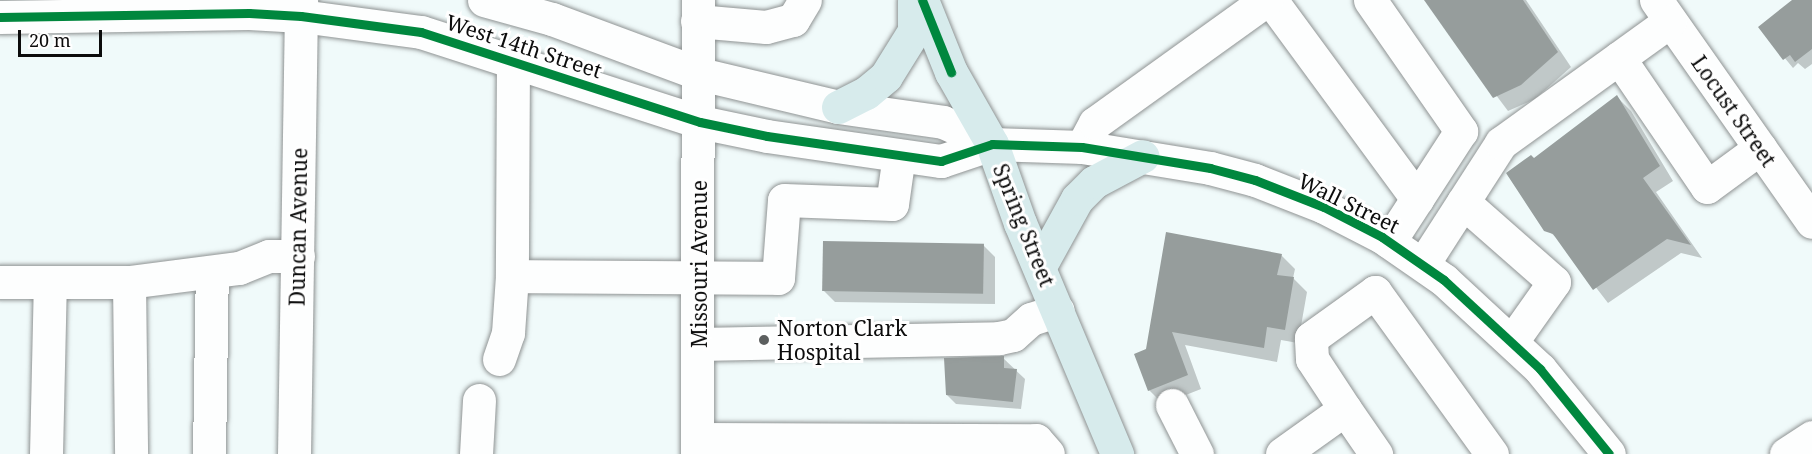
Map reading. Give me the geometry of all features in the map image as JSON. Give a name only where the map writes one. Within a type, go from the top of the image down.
[{"type":"main road","points":[[838,107],[866,93],[886,76],[914,31],[925,1]]},
{"type":"main road","name":"Spring Street","points":[[925,1],[951,72],[992,144],[1117,454]]},
{"type":"main road","points":[[1040,266],[1077,199],[1094,182],[1143,156]]},
{"type":"street","name":"West 14th Street","points":[[485,0],[552,19],[700,74],[838,107],[944,122],[992,144]]},
{"type":"street","points":[[698,10],[766,27],[793,20],[805,0]]},
{"type":"street","points":[[1082,147],[1100,119],[1266,0]]},
{"type":"street","points":[[1270,0],[1417,200]]},
{"type":"street","points":[[1370,0],[1461,131],[1417,200],[1406,253]]},
{"type":"street","name":"West 14th Street","points":[[0,16],[249,13],[301,8],[421,32],[513,59],[700,122],[941,161],[992,144]]},
{"type":"street","name":"Duncan Avenue","points":[[294,454],[301,8]]},
{"type":"street","points":[[1376,454],[1312,359],[1311,338],[1375,292],[1406,253],[1463,202],[1501,143],[1619,58],[1670,9]]},
{"type":"street","name":"Locust Street","points":[[1670,9],[1760,148],[1812,222]]},
{"type":"street","name":"Missouri Avenue","points":[[697,446],[700,122],[698,10]]},
{"type":"street","points":[[1619,58],[1707,187],[1760,148]]},
{"type":"street","points":[[499,359],[508,333],[512,276],[513,59]]},
{"type":"street","name":"Wall Street","points":[[992,144],[1082,147],[1143,156],[1255,180],[1324,207],[1406,253],[1513,340],[1568,400],[1609,454]]},
{"type":"street","points":[[512,276],[699,280],[778,278],[784,200],[892,204],[899,155]]},
{"type":"street","points":[[1463,202],[1554,282],[1513,340]]},
{"type":"street","points":[[0,282],[129,282],[239,268],[269,256],[298,256]]},
{"type":"street","points":[[209,454],[212,272]]},
{"type":"street","points":[[46,454],[50,282]]},
{"type":"street","points":[[129,282],[130,454]]},
{"type":"street","points":[[1375,292],[1492,454]]},
{"type":"street","points":[[698,344],[999,338],[1013,335],[1031,319],[1058,310]]},
{"type":"street","points":[[476,454],[479,400]]},
{"type":"street","points":[[1172,405],[1197,454]]},
{"type":"street","points":[[1282,454],[1345,409]]},
{"type":"street","points":[[1786,454],[1812,437]]},
{"type":"street","points":[[697,446],[1042,447]]},
{"type":"building","points":[[1424,0],[1523,0],[1558,52],[1521,85],[1493,98]]},
{"type":"building","points":[[1792,0],[1812,0],[1812,49],[1795,62],[1790,55],[1783,60],[1758,27]]},
{"type":"building","points":[[1617,95],[1660,166],[1643,178],[1691,245],[1667,239],[1593,290],[1553,234],[1544,231],[1506,173],[1531,155],[1534,158]]},
{"type":"building","points":[[1166,232],[1282,254],[1277,275],[1294,277],[1285,330],[1267,327],[1264,348],[1172,332],[1188,375],[1148,391],[1134,354],[1146,349]]},
{"type":"building","points":[[823,241],[984,244],[983,294],[822,291]]},
{"type":"building","points":[[1004,356],[1004,368],[1017,369],[1013,402],[946,395],[944,358]]},
{"type":"cycle path","points":[[922,0],[951,72]]},
{"type":"cycle path","points":[[0,17],[249,13],[301,16],[421,32],[700,122],[767,136],[941,161],[992,144],[1082,147],[1210,168],[1255,180],[1324,207],[1382,237],[1444,280],[1540,369],[1609,454]]},
{"type":"place","name":"Norton Clark Hospital","points":[[764,340]]}]
